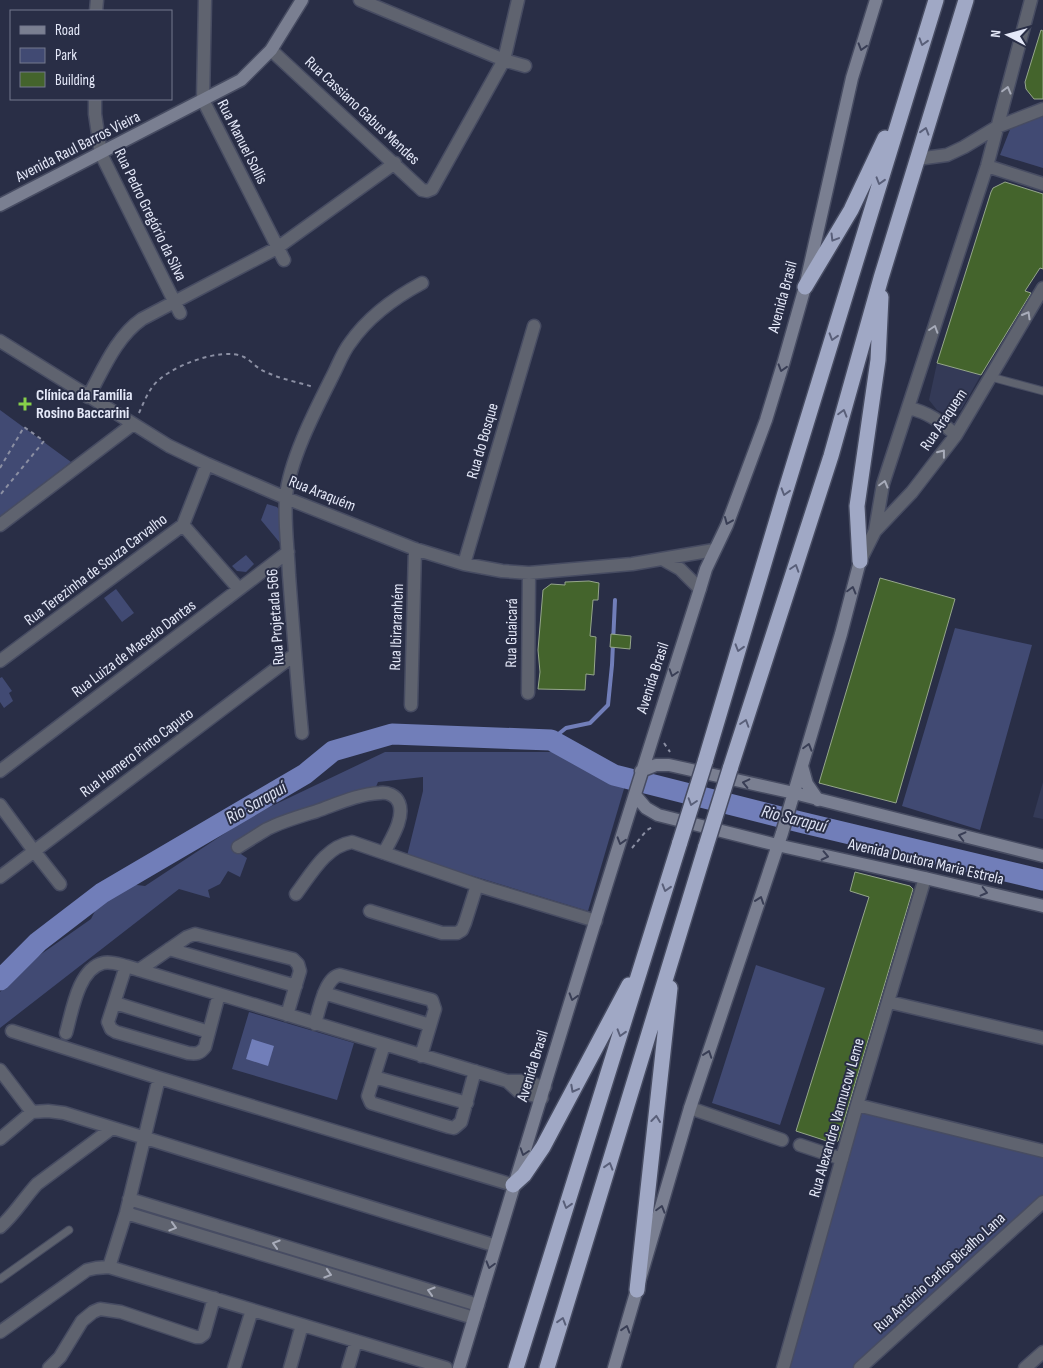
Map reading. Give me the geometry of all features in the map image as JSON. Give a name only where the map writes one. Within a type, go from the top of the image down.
[{"type":"highway","points":[[516,1368],[705,762],[787,486],[936,0]]},
{"type":"highway","points":[[547,1368],[706,846],[831,456],[881,278],[966,0]]},
{"type":"highway","points":[[805,287],[852,210],[910,85]]},
{"type":"highway","points":[[860,561],[857,506],[878,360],[881,278]]},
{"type":"highway","points":[[638,1290],[674,952]]},
{"type":"highway","points":[[513,1185],[524,1175],[543,1147],[646,953]]},
{"type":"street","name":"Rua Manuel Sollis","points":[[205,0],[203,100],[284,260]]},
{"type":"street","name":"Avenida Raul Barros Vieira","points":[[0,205],[241,80],[271,50],[302,0]]},
{"type":"street","points":[[360,0],[504,60],[525,66]]},
{"type":"street","points":[[504,60],[518,0]]},
{"type":"street","name":"Avenida Brasil","points":[[459,1368],[513,1185],[641,772],[700,589],[714,550],[727,525],[766,420],[805,287],[852,78],[876,0]]},
{"type":"street","points":[[875,531],[883,484],[987,166],[1031,0]]},
{"type":"street","name":"Rua Cassiano Gabus Mendes","points":[[271,50],[422,190],[428,191],[432,189],[504,60]]},
{"type":"street","name":"Rua Pedro Gregório da Silva","points":[[95,100],[95,114],[101,154],[177,308]]},
{"type":"street","points":[[917,159],[947,155],[997,127],[1043,109]]},
{"type":"street","points":[[88,396],[122,336],[132,326],[177,308],[277,248],[395,163]]},
{"type":"street","points":[[987,166],[1043,184]]},
{"type":"street","name":"Rua Projetada 566","points":[[302,734],[294,655],[288,552],[286,498],[288,480],[325,390],[349,343],[375,315],[399,296],[422,284]]},
{"type":"street","name":"Rua Araquem","points":[[860,561],[875,531],[912,492],[956,435],[1043,288]]},
{"type":"street","name":"Rua do Bosque","points":[[464,564],[534,326]]},
{"type":"street","name":"Rua Araquém","points":[[0,341],[169,446],[286,498],[415,549],[464,564],[502,571],[529,573],[632,564],[714,550]]},
{"type":"street","points":[[908,408],[920,410],[932,416],[956,435]]},
{"type":"street","points":[[0,525],[133,424]]},
{"type":"street","name":"Rua Terezinha de Souza Carvalho","points":[[0,661],[183,525],[207,464]]},
{"type":"street","points":[[183,525],[239,589]]},
{"type":"street","name":"Rua Ibiraranhém","points":[[411,705],[415,549]]},
{"type":"street","name":"Rua Luiza de Macedo Dantas","points":[[0,771],[288,552]]},
{"type":"street","points":[[664,560],[684,573],[700,589]]},
{"type":"street","points":[[614,1368],[690,1108],[773,862],[841,634],[860,561]]},
{"type":"street","name":"Rua Guaicará","points":[[528,693],[529,573]]},
{"type":"street","name":"Rua Homero Pinto Caputo","points":[[0,877],[294,655]]},
{"type":"street","name":"Avenida Doutora Maria Estrela","points":[[641,772],[656,765],[669,765],[794,793],[1043,856]]},
{"type":"street","points":[[802,766],[807,784],[818,800]]},
{"type":"street","name":"Avenida Doutora Maria Estrela","points":[[635,792],[646,808],[658,815],[780,839],[795,849],[1043,906]]},
{"type":"street","points":[[238,847],[268,828],[286,821],[363,795],[381,793],[389,794],[395,798],[399,803],[400,812],[396,827],[384,853]]},
{"type":"street","points":[[0,805],[60,884]]},
{"type":"street","points":[[296,894],[322,859],[332,849],[352,842],[477,885],[596,921]]},
{"type":"street","points":[[773,862],[784,853],[795,849]]},
{"type":"street","name":"Rua Alexandre Vannucow Leme","points":[[783,1368],[857,1105],[925,878]]},
{"type":"street","points":[[370,910],[442,933],[457,934],[462,930],[477,885]]},
{"type":"street","points":[[139,970],[187,937],[195,934],[293,959],[298,964],[300,971],[287,1015]]},
{"type":"street","points":[[169,949],[296,986]]},
{"type":"street","points":[[66,1033],[79,987],[92,968],[101,963],[106,963],[126,966],[507,1081],[521,1081],[543,1092]]},
{"type":"street","points":[[126,966],[108,1022],[111,1029],[116,1032],[196,1054],[205,1047],[219,994]]},
{"type":"street","points":[[315,1024],[324,993],[331,979],[340,975],[432,1000],[434,1008],[421,1056]]},
{"type":"street","points":[[324,993],[430,1025]]},
{"type":"street","points":[[889,1002],[1043,1038]]},
{"type":"street","points":[[115,1003],[209,1032]]},
{"type":"street","points":[[12,1031],[158,1078],[513,1185]]},
{"type":"street","points":[[384,1045],[368,1096],[372,1103],[449,1127],[454,1128],[461,1122],[475,1071]]},
{"type":"street","points":[[0,1070],[32,1112]]},
{"type":"street","points":[[374,1077],[467,1102]]},
{"type":"street","points":[[109,1267],[126,1213],[158,1078]]},
{"type":"street","points":[[857,1105],[1043,1151]]},
{"type":"street","points":[[690,1108],[782,1140]]},
{"type":"street","points":[[0,1139],[32,1112],[64,1113],[490,1244]]},
{"type":"street","points":[[0,1227],[37,1184],[111,1129]]},
{"type":"street","points":[[800,1145],[842,1159]]},
{"type":"street","points":[[129,1199],[478,1305]]},
{"type":"street","name":"Rua Antônio Carlos Bicalho Lana","points":[[860,1368],[1043,1202]]},
{"type":"street","points":[[126,1213],[474,1318]]},
{"type":"street","points":[[0,1332],[87,1270],[109,1267],[356,1341],[411,1363],[446,1368]]},
{"type":"street","points":[[49,1368],[60,1357],[82,1321],[93,1312],[100,1310],[121,1312],[200,1337],[204,1334],[214,1298]]},
{"type":"street","points":[[234,1368],[252,1310]]},
{"type":"street","points":[[290,1368],[302,1325]]},
{"type":"street","points":[[348,1368],[356,1341]]},
{"type":"street","points":[[1025,1368],[1043,1352]]},
{"type":"lane","points":[[991,377],[1043,391]]},
{"type":"lane","points":[[0,1279],[68,1230]]},
{"type":"path","points":[[133,424],[153,386],[164,376],[181,367],[216,354],[229,353],[244,357],[266,372],[325,390]]},
{"type":"path","points":[[0,468],[24,427],[44,441],[0,495]]},
{"type":"path","points":[[657,723],[664,743],[674,756]]},
{"type":"path","points":[[627,854],[647,830],[671,818]]},
{"type":"shaded area","points":[[937,363],[981,375],[961,410],[946,414],[937,410],[929,400]]},
{"type":"shaded area","points":[[1043,782],[1043,819],[1033,817]]},
{"type":"shaded area","points":[[252,1039],[274,1046],[268,1066],[246,1059]]},
{"type":"green space","points":[[1043,115],[1043,168],[1000,155],[1013,122]]},
{"type":"green space","points":[[0,410],[71,462],[0,517]]},
{"type":"green space","points":[[267,504],[277,507],[280,511],[282,542],[280,543],[261,520]]},
{"type":"green space","points":[[246,555],[254,564],[246,572],[237,571],[232,566]]},
{"type":"green space","points":[[116,589],[134,613],[122,622],[104,598]]},
{"type":"green space","points":[[955,628],[1032,645],[980,830],[902,806]]},
{"type":"green space","points":[[2,677],[12,691],[9,693],[13,701],[4,708],[0,702],[0,678]]},
{"type":"green space","points":[[385,752],[562,752],[614,780],[626,782],[588,911],[407,856],[423,791],[423,777],[378,782],[375,789],[232,848],[247,858],[240,877],[228,871],[220,884],[208,890],[210,898],[179,889],[0,1028],[0,992],[27,964],[91,919],[100,901],[129,884],[145,886],[251,816]]},
{"type":"green space","points":[[756,965],[825,988],[780,1125],[712,1103]]},
{"type":"green space","points":[[249,1012],[354,1043],[337,1100],[232,1069]]},
{"type":"green space","points":[[857,1105],[1043,1151],[1043,1202],[859,1368],[783,1368]]},
{"type":"building","points":[[1041,30],[1043,31],[1043,99],[1034,99],[1026,89],[1025,82]]},
{"type":"building","points":[[1005,182],[1043,194],[1043,269],[1040,268],[1025,291],[1031,293],[981,375],[937,363],[991,192],[993,188]]},
{"type":"building","points":[[880,578],[955,599],[896,803],[819,783]]},
{"type":"building","points":[[589,581],[599,583],[598,600],[593,600],[590,636],[596,637],[594,675],[586,674],[585,690],[538,689],[540,672],[538,650],[543,590],[551,584],[565,585],[565,582]]},
{"type":"building","points":[[611,634],[631,636],[630,649],[610,647]]},
{"type":"building","points":[[855,872],[910,886],[913,889],[838,1141],[833,1143],[796,1131],[869,897],[850,891]]},
{"type":"waterway","name":"Rio Sarapuí","points":[[551,740],[566,728],[590,723],[608,705],[615,600]]},
{"type":"waterway","name":"Rio Sarapuí","points":[[0,980],[38,942],[102,893],[305,774],[333,751],[392,734],[551,740],[614,775],[1043,880]]},
{"type":"place","name":"Clínica da Família Rosino Baccarini","points":[[25,404]]}]
